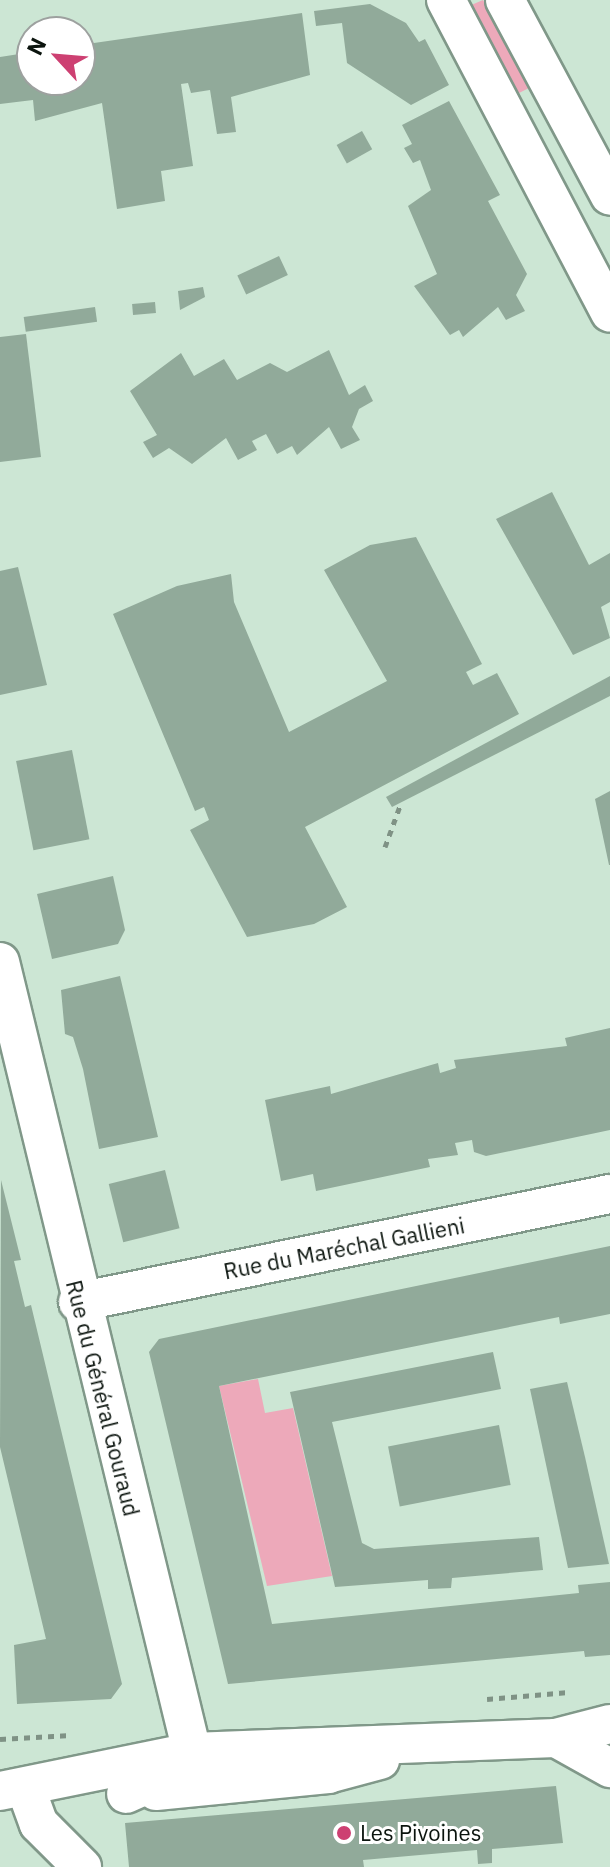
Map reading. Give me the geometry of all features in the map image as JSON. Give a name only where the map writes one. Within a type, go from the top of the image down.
[{"type":"street","points":[[446,0],[610,313]]},
{"type":"street","points":[[505,0],[610,196]]},
{"type":"street","name":"Rue du Général Gouraud","points":[[0,962],[78,1302],[192,1752]]},
{"type":"street","name":"Rue du Maréchal Gallieni","points":[[78,1302],[610,1194]]},
{"type":"street","points":[[13,1790],[192,1752],[440,1745],[556,1738],[610,1724]]},
{"type":"street","points":[[556,1738],[610,1768]]},
{"type":"street","points":[[13,1790],[126,1794],[328,1774],[440,1745]]},
{"type":"street","points":[[126,1794],[191,1765],[192,1752]]},
{"type":"street","points":[[13,1790],[39,1824],[82,1867]]},
{"type":"path","points":[[385,847],[401,803]]},
{"type":"shaded area","points":[[483,0],[531,87],[507,99],[462,9]]},
{"type":"shaded area","points":[[258,1379],[265,1413],[293,1408],[332,1576],[267,1586],[219,1386]]},
{"type":"building","points":[[370,4],[406,23],[419,42],[425,39],[449,85],[411,105],[347,63],[342,23],[316,26],[314,11]]},
{"type":"building","points":[[302,13],[310,75],[231,97],[236,132],[217,134],[210,90],[191,93],[188,83],[181,84],[193,166],[161,171],[165,201],[117,209],[102,103],[35,121],[33,100],[0,104],[0,57],[16,54],[16,96],[96,96],[96,43]]},
{"type":"building","points":[[449,101],[500,195],[488,201],[527,274],[516,295],[525,311],[506,320],[498,307],[463,337],[459,330],[450,335],[414,286],[437,274],[408,206],[431,190],[420,160],[413,163],[404,148],[412,144],[402,125]]},
{"type":"building","points":[[362,131],[372,149],[347,163],[337,145]]},
{"type":"building","points":[[279,256],[288,275],[246,294],[237,275]]},
{"type":"building","points":[[203,287],[205,297],[180,310],[178,291]]},
{"type":"building","points":[[155,302],[156,313],[133,315],[132,304]]},
{"type":"building","points":[[95,307],[97,322],[26,332],[24,317]]},
{"type":"building","points":[[26,334],[41,457],[0,462],[0,337]]},
{"type":"building","points":[[329,350],[349,395],[365,385],[373,401],[359,409],[352,427],[360,440],[341,449],[329,427],[297,455],[292,446],[277,454],[266,434],[252,441],[257,450],[238,460],[226,438],[192,464],[169,448],[153,458],[143,442],[157,435],[130,391],[181,353],[194,376],[224,359],[237,380],[270,363],[287,372]]},
{"type":"building","points":[[552,492],[589,565],[610,553],[610,602],[601,607],[610,638],[573,655],[496,519]]},
{"type":"building","points":[[416,537],[482,664],[466,672],[473,685],[497,673],[519,714],[305,827],[347,907],[314,924],[247,937],[190,830],[209,820],[204,807],[195,811],[113,614],[177,586],[231,574],[234,602],[289,732],[387,681],[324,570],[370,545]]},
{"type":"building","points":[[18,567],[47,685],[0,695],[0,571]]},
{"type":"building","points":[[610,676],[610,696],[392,807],[386,797]]},
{"type":"building","points":[[72,750],[89,839],[33,850],[16,761]]},
{"type":"building","points":[[610,791],[610,865],[609,865],[595,799]]},
{"type":"building","points":[[113,876],[125,930],[118,944],[52,959],[37,894]]},
{"type":"building","points":[[120,976],[158,1137],[99,1149],[83,1069],[73,1037],[65,1034],[61,990]]},
{"type":"building","points":[[610,1028],[610,1130],[486,1156],[474,1152],[472,1140],[455,1143],[458,1155],[428,1159],[430,1167],[316,1191],[313,1174],[281,1181],[265,1100],[330,1086],[331,1094],[438,1063],[440,1073],[456,1068],[454,1060],[567,1046],[565,1038]]},
{"type":"building","points":[[165,1170],[180,1228],[123,1242],[109,1184]]},
{"type":"building","points":[[1,1180],[21,1260],[14,1261],[25,1307],[31,1305],[122,1684],[111,1699],[17,1704],[14,1645],[46,1639],[0,1447]]},
{"type":"building","points":[[610,1246],[610,1314],[560,1324],[559,1317],[219,1386],[272,1624],[579,1593],[578,1585],[610,1582],[610,1655],[585,1657],[584,1651],[228,1684],[149,1352],[159,1339]]},
{"type":"building","points":[[493,1352],[501,1389],[332,1422],[362,1543],[374,1549],[539,1537],[543,1570],[452,1578],[451,1588],[428,1589],[428,1580],[335,1587],[290,1392]]},
{"type":"building","points":[[567,1382],[609,1564],[568,1568],[530,1389]]},
{"type":"building","points":[[499,1425],[511,1485],[400,1506],[388,1447]]},
{"type":"building","name":"Les Pivoines","points":[[556,1786],[563,1843],[492,1849],[492,1863],[478,1864],[477,1850],[363,1860],[364,1867],[129,1867],[125,1823]]},
{"type":"place","name":"Les Pivoines","points":[[344,1833]]}]
